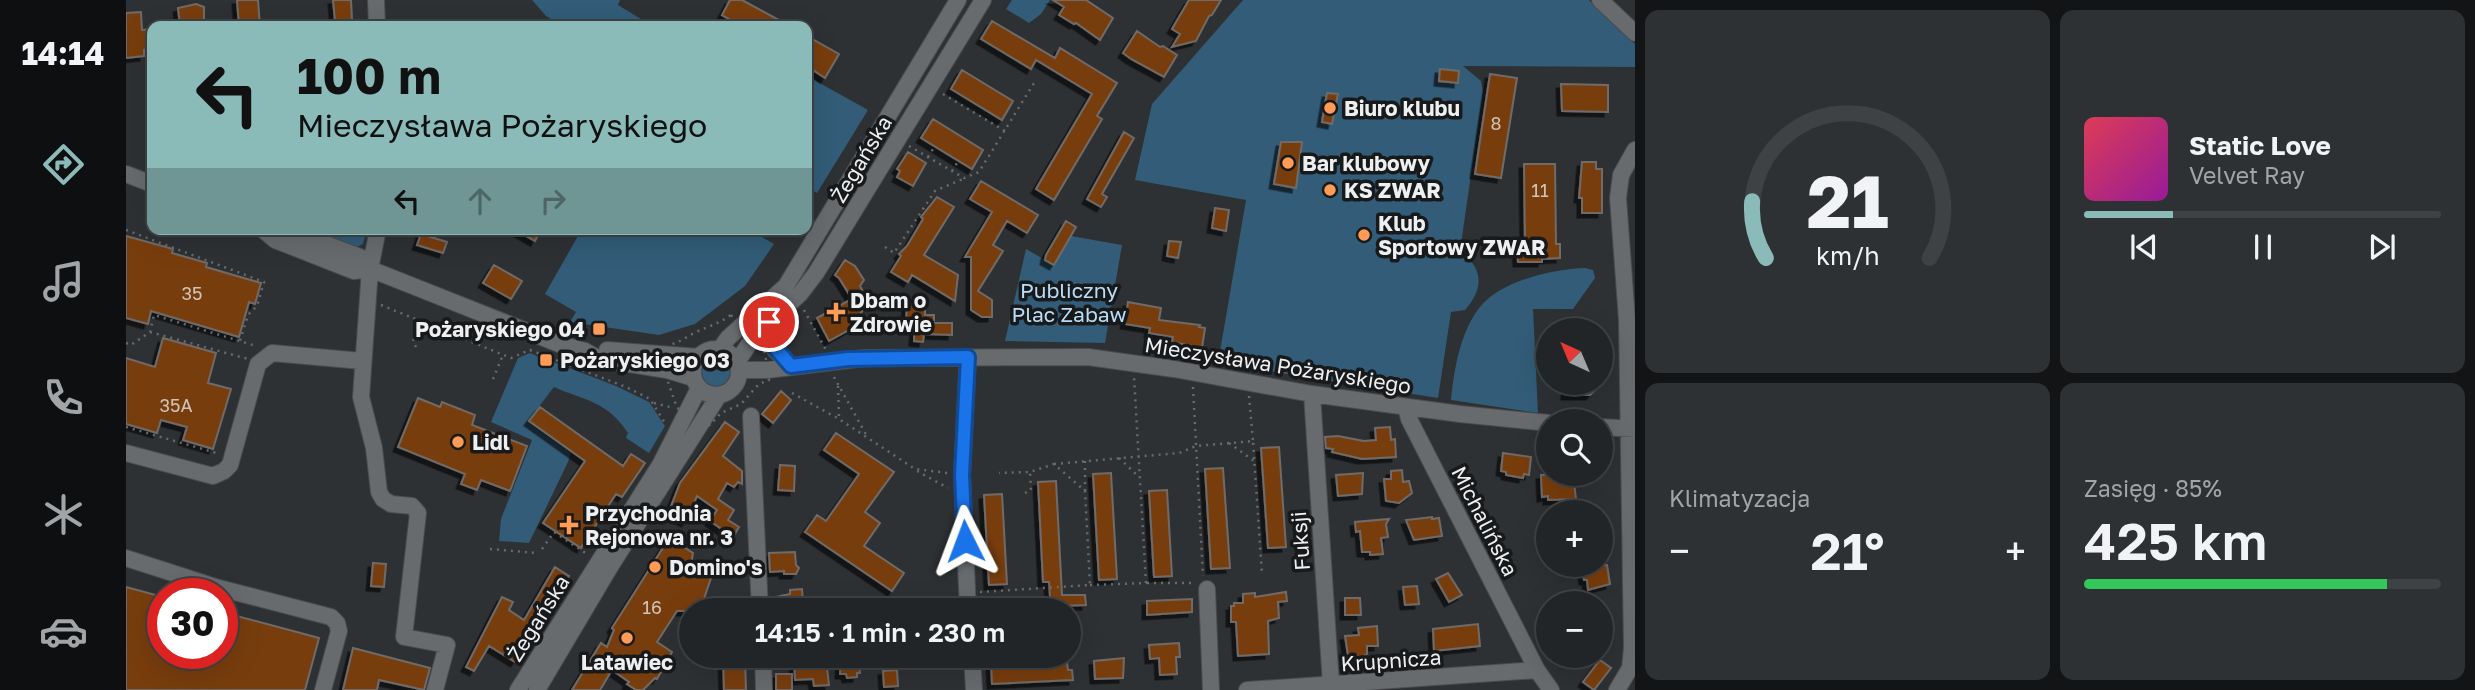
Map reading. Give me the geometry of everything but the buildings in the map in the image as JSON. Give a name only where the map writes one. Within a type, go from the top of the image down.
[{"type":"street","points":[[376,0],[377,21]]},
{"type":"street","name":"Żegańska","points":[[738,366],[747,333],[786,286],[958,0]]},
{"type":"street","name":"Żegańska","points":[[720,349],[769,322],[800,294],[816,273],[983,0]]},
{"type":"street","points":[[1600,0],[1635,33]]},
{"type":"street","points":[[1617,690],[1630,668],[1632,648],[1633,429],[1627,320],[1625,164],[1635,150]]},
{"type":"street","points":[[126,174],[147,182]]},
{"type":"street","points":[[269,235],[275,240],[354,271],[370,270],[559,344],[585,351],[595,349],[668,363],[699,357]]},
{"type":"street","points":[[303,235],[360,257],[370,270]]},
{"type":"street","points":[[377,235],[370,270],[361,397],[374,448],[379,492],[383,499],[391,504],[411,506],[418,513],[404,636],[447,645],[435,690]]},
{"type":"street","points":[[769,322],[772,344],[791,366]]},
{"type":"street","points":[[668,363],[708,394],[719,395],[736,384],[738,366],[730,354],[720,349],[708,350],[699,357],[694,367],[696,383]]},
{"type":"street","points":[[126,453],[213,476],[218,475],[230,465],[258,364],[272,352],[362,361]]},
{"type":"street","points":[[968,357],[962,475],[968,598]]},
{"type":"street","name":"Mieczysława Pożaryskiego","points":[[738,366],[766,370],[848,359],[1088,357],[1174,369],[1312,394],[1536,422]]},
{"type":"street","name":"Żegańska","points":[[518,690],[660,465],[696,383]]},
{"type":"street","name":"Fuksji","points":[[1312,394],[1331,685]]},
{"type":"street","name":"Żegańska","points":[[537,690],[610,567],[719,395]]},
{"type":"street","name":"Michalińska","points":[[1406,407],[1409,419],[1537,670],[1551,690]]},
{"type":"street","points":[[751,416],[759,598]]},
{"type":"street","points":[[1613,428],[1633,429]]},
{"type":"street","points":[[126,558],[219,588],[331,617],[337,623],[339,631],[323,690]]},
{"type":"street","points":[[1207,589],[1210,690]]},
{"type":"street","points":[[763,668],[764,690]]},
{"type":"street","points":[[973,668],[974,690]]},
{"type":"street","name":"Krupnicza","points":[[1247,690],[1537,670]]},
{"type":"path","points":[[885,247],[894,253],[935,191],[979,172],[1034,83]]},
{"type":"path","points":[[943,94],[1004,131]]},
{"type":"path","points":[[906,144],[964,178]]},
{"type":"path","points":[[928,157],[933,149]]},
{"type":"path","points":[[952,172],[957,163]]},
{"type":"path","points":[[126,230],[264,282],[257,306],[248,315],[240,341]]},
{"type":"path","points":[[368,300],[511,358],[530,350],[626,387],[654,403],[682,410],[710,425],[721,413],[741,404],[759,384],[769,380],[765,353],[731,315],[718,325],[670,345],[666,376],[682,410]]},
{"type":"path","points":[[803,308],[826,350]]},
{"type":"path","points":[[126,343],[131,345],[150,331],[154,316],[256,346]]},
{"type":"path","points":[[416,348],[413,341],[420,321]]},
{"type":"path","points":[[150,331],[254,360]]},
{"type":"path","points":[[494,379],[503,355]]},
{"type":"path","points":[[830,371],[869,439]]},
{"type":"path","points":[[1133,374],[1146,583]]},
{"type":"path","points":[[968,593],[1090,585],[1203,583],[1193,382]]},
{"type":"path","points":[[837,383],[839,419]]},
{"type":"path","points":[[1248,390],[1262,574]]},
{"type":"path","points":[[792,393],[839,419],[915,470],[963,497]]},
{"type":"path","points":[[654,403],[667,427]]},
{"type":"path","points":[[126,426],[224,455]]},
{"type":"path","points":[[999,473],[1030,472],[1054,464],[1179,453],[1196,446],[1253,441]]},
{"type":"path","points":[[1229,443],[1254,461]]},
{"type":"path","points":[[1119,458],[1139,477]]},
{"type":"path","points":[[1085,461],[1090,585]]},
{"type":"path","points":[[1054,464],[1085,491]]},
{"type":"path","points":[[915,470],[962,475]]},
{"type":"path","points":[[1025,493],[1031,490],[1030,472]]},
{"type":"path","points":[[542,549],[554,532],[587,554]]},
{"type":"path","points":[[490,549],[537,553]]},
{"type":"green space","points":[[532,0],[620,0],[618,5],[644,21],[554,21],[546,16]]},
{"type":"green space","points":[[1012,0],[1050,0],[1041,14],[1029,23],[1006,9]]},
{"type":"green space","name":"KS ZWAR","points":[[1243,0],[1589,0],[1635,44],[1635,67],[1463,66],[1481,81],[1483,91],[1459,258],[1469,259],[1474,265],[1478,285],[1474,298],[1465,310],[1451,312],[1438,398],[1218,363],[1246,200],[1135,180],[1152,104]]},
{"type":"green space","points":[[812,79],[868,110],[817,193],[812,190]]},
{"type":"green space","points":[[326,235],[365,235],[363,244],[357,247]]},
{"type":"green space","points":[[579,235],[758,235],[774,244],[745,286],[695,324],[659,335],[570,322],[576,312],[545,294]]},
{"type":"green space","name":"Publiczny Plac Zabaw","points":[[1071,236],[1122,245],[1105,343],[1005,341],[1026,249],[1054,265]]},
{"type":"green space","points":[[1585,268],[1593,270],[1595,278],[1573,309],[1533,309],[1536,413],[1451,400],[1456,364],[1463,340],[1480,307],[1500,290],[1514,283],[1558,271]]},
{"type":"green space","points":[[530,353],[549,365],[551,361],[649,402],[665,426],[649,453],[626,438],[628,433],[612,414],[585,399],[554,387],[527,422],[571,453],[568,462],[529,543],[499,541],[501,519],[532,440],[491,422],[518,358]]},
{"type":"green space","points":[[716,358],[726,362],[730,372],[726,382],[716,386],[706,382],[702,372],[706,362]]},
{"type":"place","name":"Biuro klubu","points":[[1330,108]]},
{"type":"place","name":"Bar klubowy","points":[[1288,163]]},
{"type":"place","name":"KS ZWAR","points":[[1330,190]]},
{"type":"place","name":"Klub Sportowy ZWAR","points":[[1364,235]]},
{"type":"place","name":"Dbam o Zdrowie","points":[[836,312]]},
{"type":"place","name":"Pożaryskiego 04","points":[[599,329]]},
{"type":"place","name":"Pożaryskiego 03","points":[[546,360]]},
{"type":"place","name":"Lidl","points":[[458,442]]},
{"type":"place","name":"Przychodnia Rejonowa nr. 3","points":[[569,525]]},
{"type":"place","name":"Domino's","points":[[655,567]]},
{"type":"place","name":"Latawiec","points":[[627,638]]},
{"type":"route","points":[[769,322],[772,344],[791,366],[848,359],[968,357],[962,475],[965,541]]}]
